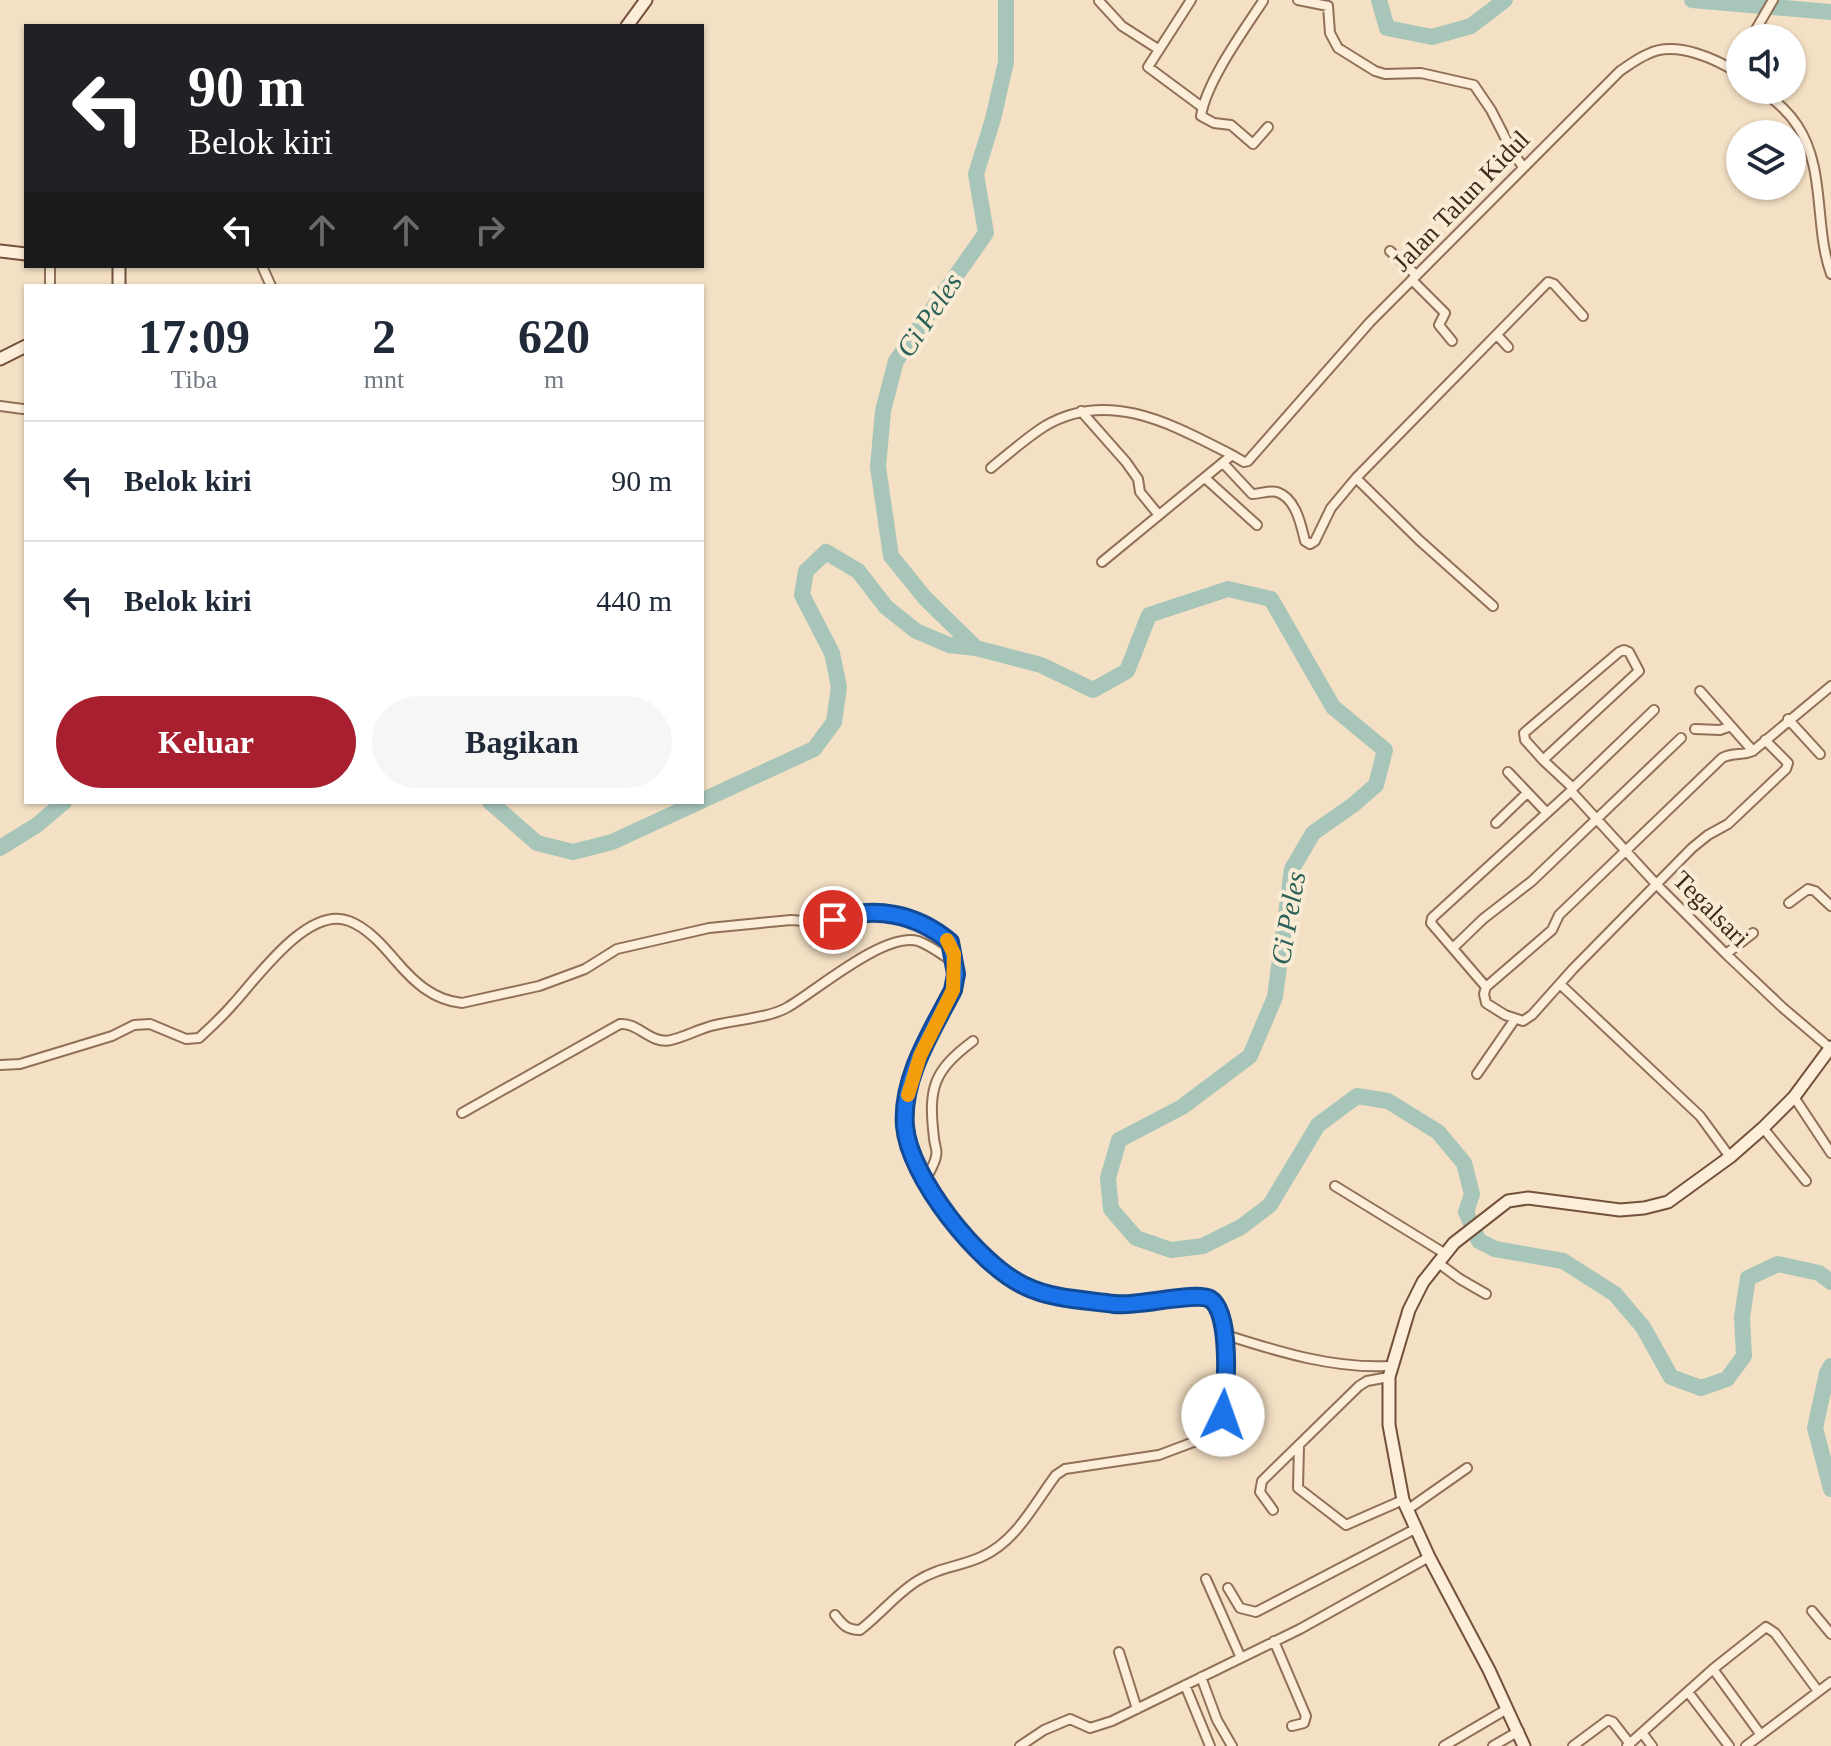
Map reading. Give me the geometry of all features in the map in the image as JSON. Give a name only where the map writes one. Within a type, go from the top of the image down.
[{"type":"main road","points":[[628,24],[646,0]]},
{"type":"main road","points":[[0,251],[24,254]]},
{"type":"main road","points":[[0,359],[24,347]]},
{"type":"main road","points":[[1524,1746],[1405,1505],[1389,1425],[1389,1372],[1409,1310],[1441,1257],[1454,1243],[1508,1201],[1518,1198],[1620,1210],[1668,1202],[1730,1157],[1763,1128],[1794,1097],[1831,1048]]},
{"type":"street","points":[[1191,0],[1158,49],[1149,69],[1202,107]]},
{"type":"street","points":[[1264,0],[1233,48],[1202,107],[1202,118],[1231,125],[1250,143],[1256,143],[1268,127]]},
{"type":"street","points":[[1298,0],[1330,3],[1333,40],[1338,48],[1359,63],[1381,73],[1421,73],[1476,87],[1523,167]]},
{"type":"street","points":[[1759,24],[1773,0]]},
{"type":"street","points":[[1099,1],[1122,26],[1158,49]]},
{"type":"street","name":"Jalan Talun Kidul","points":[[1232,455],[1244,462],[1253,454],[1320,377],[1414,278],[1620,71],[1651,52],[1672,49],[1696,53],[1726,67]]},
{"type":"street","points":[[1779,104],[1805,138],[1815,176],[1826,259],[1831,274]]},
{"type":"street","points":[[1390,251],[1445,313],[1439,325],[1452,341]]},
{"type":"street","points":[[1223,463],[1252,494],[1275,491],[1284,496],[1294,508],[1305,541],[1310,544],[1315,541],[1331,508],[1356,478],[1548,282],[1554,284],[1583,316]]},
{"type":"street","points":[[1497,335],[1508,347]]},
{"type":"street","points":[[0,406],[23,409]]},
{"type":"street","points":[[991,468],[1046,425],[1097,408],[1127,410],[1153,418],[1232,455],[1102,562]]},
{"type":"street","points":[[1081,411],[1126,462],[1138,479],[1140,492],[1158,514]]},
{"type":"street","points":[[1205,478],[1257,525]]},
{"type":"street","points":[[1356,478],[1493,606]]},
{"type":"street","points":[[1621,650],[1629,652],[1639,671],[1543,760],[1525,740],[1524,733],[1621,650]]},
{"type":"street","points":[[1765,740],[1788,766],[1728,824],[1692,848],[1532,1015],[1523,1021],[1515,1019],[1486,1003],[1486,987],[1552,930],[1559,915],[1722,758],[1753,751],[1765,740],[1788,719],[1830,688]]},
{"type":"street","points":[[1700,691],[1753,751]]},
{"type":"street","points":[[1486,987],[1431,923],[1432,918],[1654,710]]},
{"type":"street","points":[[1788,719],[1820,754]]},
{"type":"street","points":[[1695,729],[1720,730],[1731,726]]},
{"type":"street","points":[[1453,948],[1483,919],[1532,881],[1681,738]]},
{"type":"street","name":"Tegalsari","points":[[1543,760],[1656,884],[1782,1007],[1831,1048]]},
{"type":"street","points":[[1508,772],[1547,813]]},
{"type":"street","points":[[1496,823],[1527,793]]},
{"type":"street","points":[[1789,903],[1808,889],[1815,891],[1831,906]]},
{"type":"street","points":[[0,1065],[20,1064],[112,1036],[134,1025],[150,1024],[186,1039],[199,1038],[232,1006],[280,950],[307,929],[326,921],[349,921],[374,938],[419,987],[449,1002],[462,1003],[539,986],[585,969],[617,949],[682,933],[791,920],[825,921],[848,914],[878,912],[921,922],[950,942],[955,963],[953,990],[920,1056],[906,1108],[905,1127],[926,1179],[966,1241],[1016,1282],[1057,1296],[1123,1305],[1206,1297],[1219,1307],[1226,1335],[1223,1415],[1202,1441],[1159,1455],[1065,1469],[1056,1475],[1015,1531],[996,1548],[980,1557],[938,1569],[914,1583],[860,1630],[844,1627],[835,1615]]},
{"type":"street","points":[[1726,954],[1753,933]]},
{"type":"street","points":[[462,1113],[620,1024],[628,1023],[652,1038],[667,1042],[710,1026],[786,1009],[821,982],[852,964],[904,941],[918,941],[955,963]]},
{"type":"street","points":[[1560,984],[1700,1116],[1730,1157]]},
{"type":"street","points":[[1477,1074],[1515,1019]]},
{"type":"street","points":[[926,1179],[937,1152],[933,1087],[945,1063],[973,1041]]},
{"type":"street","points":[[1794,1097],[1831,1153]]},
{"type":"street","points":[[1763,1128],[1806,1181]]},
{"type":"street","points":[[1335,1186],[1441,1257],[1460,1279],[1486,1294]]},
{"type":"street","points":[[1226,1335],[1312,1359],[1389,1372]]},
{"type":"street","points":[[1273,1510],[1260,1492],[1262,1481],[1359,1386],[1389,1372]]},
{"type":"street","points":[[1299,1446],[1298,1488],[1346,1525],[1405,1505],[1467,1468]]},
{"type":"street","points":[[1228,1588],[1240,1608],[1256,1612],[1415,1529]]},
{"type":"street","points":[[1020,1746],[1044,1730],[1070,1719],[1090,1728],[1137,1709],[1274,1641],[1429,1557]]},
{"type":"street","points":[[1206,1579],[1241,1658]]},
{"type":"street","points":[[1812,1611],[1831,1634]]},
{"type":"street","points":[[1573,1746],[1608,1720],[1613,1722],[1629,1745],[1713,1669],[1768,1627],[1818,1691]]},
{"type":"street","points":[[1274,1641],[1306,1716],[1304,1723],[1292,1726]]},
{"type":"street","points":[[1119,1652],[1137,1709]]},
{"type":"street","points":[[1713,1669],[1761,1735]]},
{"type":"street","points":[[1201,1677],[1217,1720],[1232,1746]]},
{"type":"street","points":[[1746,1746],[1831,1682]]},
{"type":"street","points":[[1185,1685],[1210,1746]]},
{"type":"street","points":[[1688,1692],[1729,1746]]},
{"type":"street","points":[[1444,1746],[1507,1709]]},
{"type":"street","points":[[1493,1746],[1519,1731]]},
{"type":"street","points":[[1643,1734],[1652,1746]]},
{"type":"waterway","name":"Ci Peles","points":[[1006,0],[1006,62],[976,174],[986,233],[896,361],[883,411],[878,467],[891,556],[925,598],[976,648],[1041,665],[1093,690],[1127,671],[1149,615],[1228,589],[1271,599],[1333,707],[1385,750],[1376,785],[1313,833],[1292,869],[1275,997],[1250,1056],[1182,1107],[1119,1140],[1108,1178],[1111,1209],[1136,1238],[1171,1250],[1203,1246],[1241,1227],[1270,1205],[1318,1125],[1357,1096],[1388,1101],[1438,1132],[1464,1163],[1472,1194],[1466,1212],[1479,1241],[1495,1249],[1563,1261],[1615,1294],[1643,1327],[1671,1377],[1701,1388],[1727,1379],[1744,1356],[1742,1317],[1748,1278],[1778,1264],[1819,1273],[1831,1282]]},
{"type":"waterway","name":"Ci Peles","points":[[1379,0],[1387,28],[1432,37],[1471,26],[1505,0]]},
{"type":"waterway","name":"Ci Peles","points":[[1692,0],[1831,12]]},
{"type":"waterway","points":[[704,800],[814,749],[834,722],[839,687],[832,653],[802,595],[806,571],[826,552],[858,571],[886,607],[916,631],[949,645],[976,648]]},
{"type":"waterway","points":[[0,848],[37,825],[62,804]]},
{"type":"waterway","points":[[492,804],[537,843],[573,852],[612,842],[695,804]]},
{"type":"waterway","name":"Ci Peles","points":[[1831,1366],[1815,1428],[1831,1489]]},
{"type":"slow traffic","points":[[908,1095],[920,1056],[953,990],[956,974],[954,954],[947,940]]},
{"type":"route","points":[[833,920],[848,914],[878,912],[900,915],[921,922],[950,942],[956,974],[953,990],[911,1081],[905,1127],[933,1193],[966,1241],[1016,1282],[1057,1296],[1123,1305],[1196,1296],[1212,1300],[1219,1307],[1225,1324],[1223,1415]]}]
